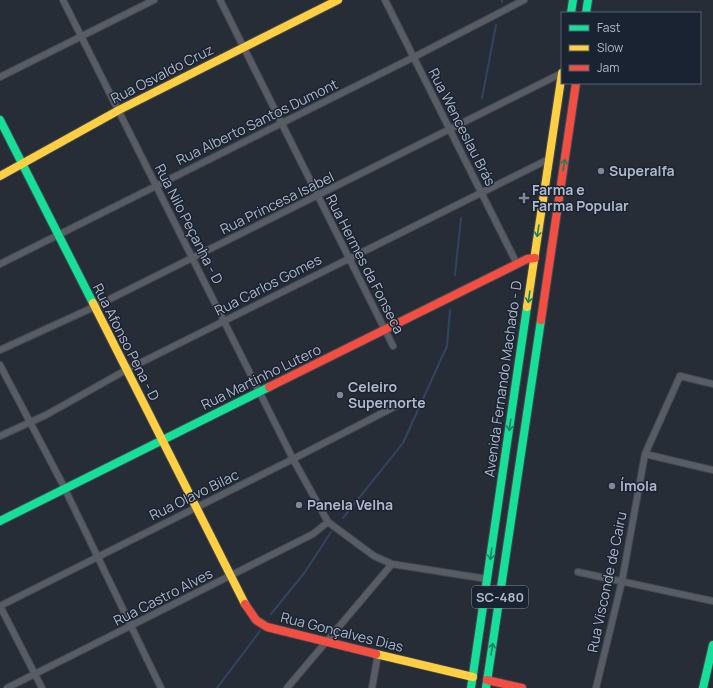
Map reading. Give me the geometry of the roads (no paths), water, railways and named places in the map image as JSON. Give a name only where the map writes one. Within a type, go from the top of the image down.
[{"type":"street","name":"Rua Nilo Peçanha - D","points":[[63,0],[293,459],[328,522]]},
{"type":"street","points":[[0,77],[154,0]]},
{"type":"street","name":"Rua Hermes da Fonseca","points":[[220,0],[393,346]]},
{"type":"street","name":"Rua Osvaldo Cruz","points":[[0,176],[119,110],[338,0]]},
{"type":"street","name":"Rua Wenceslau Brás","points":[[385,0],[517,264]]},
{"type":"street","name":"Rua Alberto Santos Dumont","points":[[0,264],[414,57],[524,0]]},
{"type":"street","points":[[571,12],[573,0]]},
{"type":"street","points":[[586,12],[588,0]]},
{"type":"street","name":"Rua Princesa Isabel","points":[[0,350],[94,307],[561,74]]},
{"type":"street","name":"Avenida Fernando Machado - D","points":[[471,688],[561,80]]},
{"type":"street","name":"Avenida Fernando Machado - D","points":[[486,684],[514,506],[576,84]]},
{"type":"street","points":[[557,109],[560,136],[567,140]]},
{"type":"street","name":"Rua Afonso Pena - D","points":[[0,120],[230,577]]},
{"type":"street","name":"Rua Carlos Gomes","points":[[0,436],[46,414],[126,370],[549,159]]},
{"type":"street","points":[[534,258],[549,259]]},
{"type":"street","name":"Rua Martinho Lutero","points":[[0,521],[527,259],[534,258]]},
{"type":"street","points":[[519,362],[534,365]]},
{"type":"street","points":[[0,365],[65,489],[96,557],[161,688]]},
{"type":"street","name":"Rua Visconde de Cairu","points":[[596,688],[622,581],[645,454],[680,376],[713,384]]},
{"type":"street","name":"Rua Olavo Bilac","points":[[0,606],[398,405]]},
{"type":"street","points":[[645,454],[713,470]]},
{"type":"street","points":[[328,522],[374,556],[392,564],[502,581]]},
{"type":"street","name":"Rua Castro Alves","points":[[6,688],[230,577],[313,534],[328,522]]},
{"type":"street","points":[[288,688],[392,564]]},
{"type":"street","points":[[578,572],[713,601]]},
{"type":"street","name":"Rua Gonçalves Dias","points":[[230,577],[249,612],[256,620],[267,627],[473,677]]},
{"type":"street","points":[[0,606],[42,688]]},
{"type":"street","points":[[703,688],[713,645]]},
{"type":"street","points":[[372,688],[378,654]]},
{"type":"street","points":[[486,684],[522,688]]},
{"type":"waterway","points":[[482,98],[496,25]]},
{"type":"waterway","points":[[455,275],[461,218]]},
{"type":"waterway","points":[[343,518],[403,443],[447,346],[450,310]]},
{"type":"waterway","points":[[271,614],[305,572],[331,532]]},
{"type":"waterway","points":[[217,688],[260,631]]},
{"type":"place","name":"Superalfa","points":[[601,171]]},
{"type":"place","name":"Farma e Farma Popular","points":[[524,198]]},
{"type":"place","name":"Celeiro Supernorte","points":[[340,395]]},
{"type":"place","name":"Ímola","points":[[612,486]]},
{"type":"place","name":"Panela Velha","points":[[299,505]]}]
